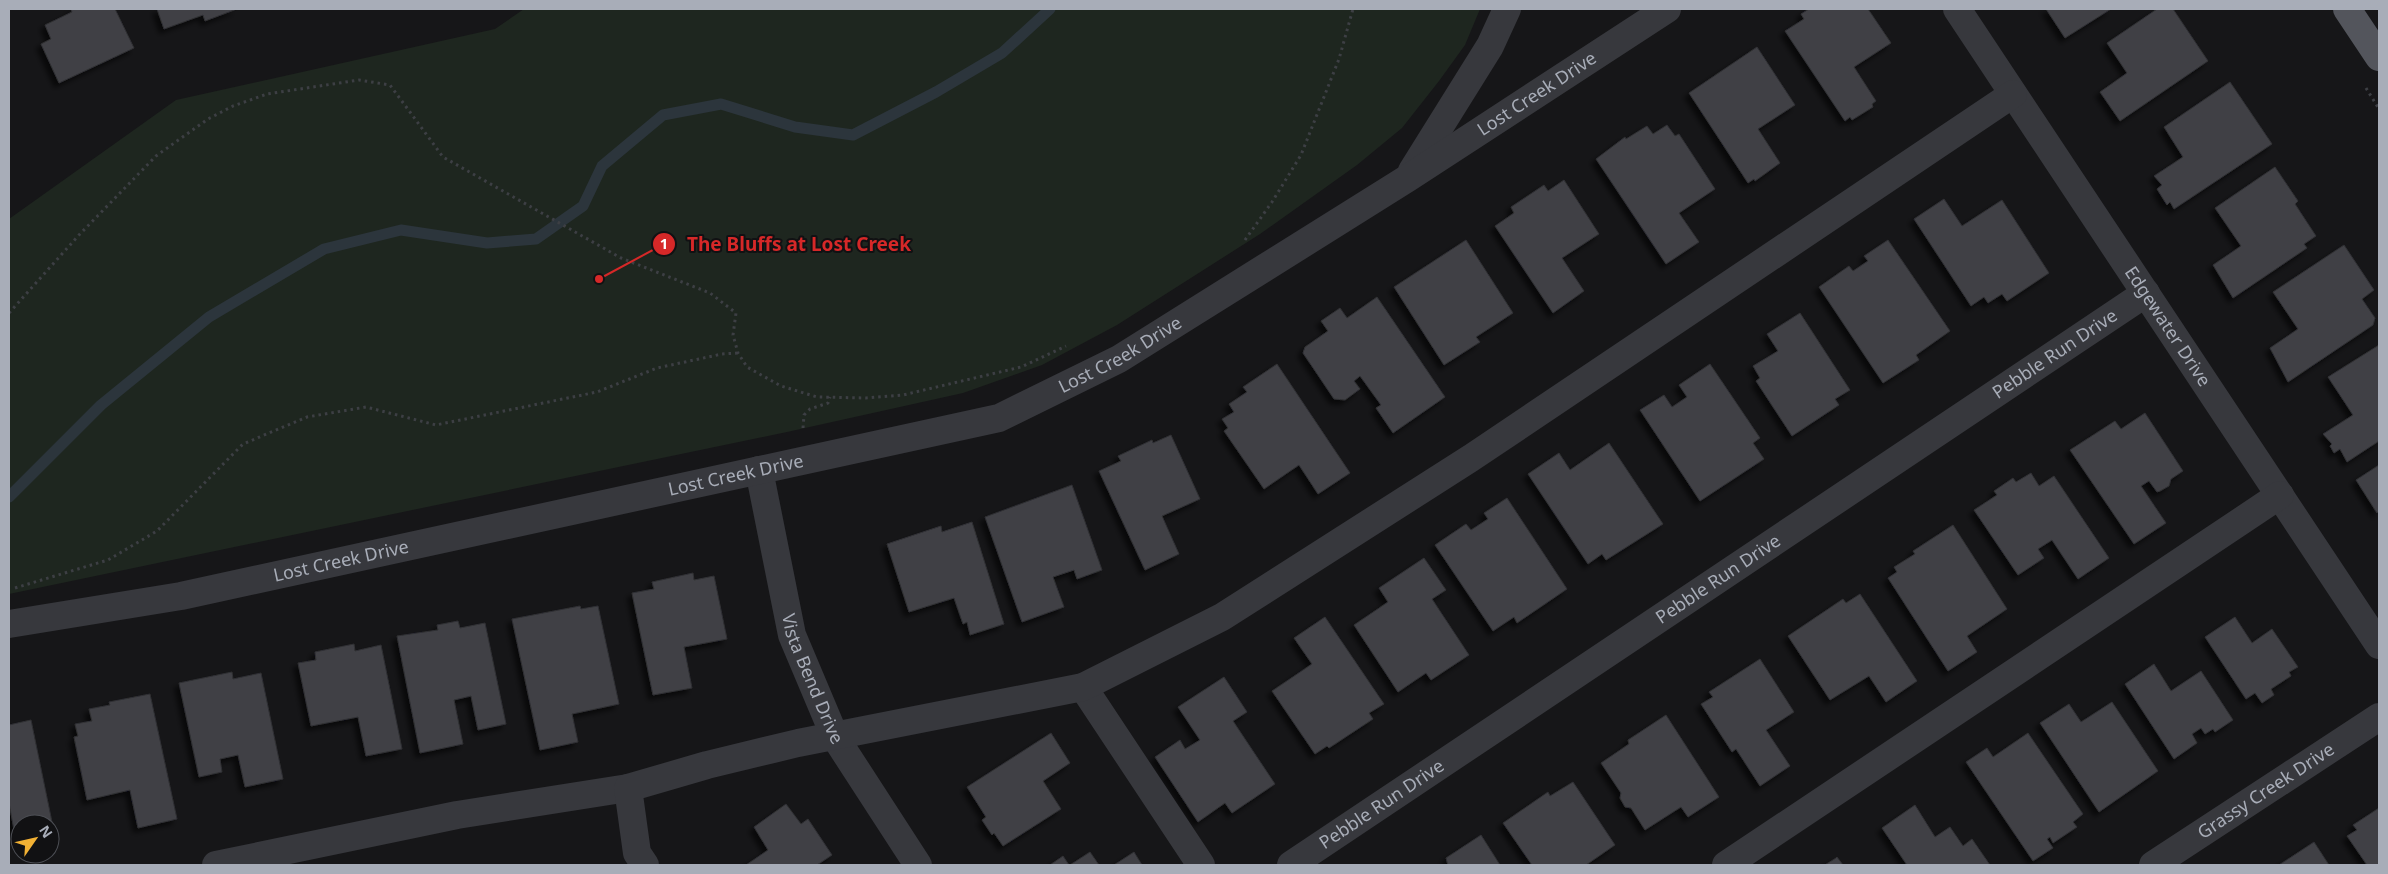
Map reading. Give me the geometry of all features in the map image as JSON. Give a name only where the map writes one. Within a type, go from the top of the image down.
[{"type":"main road","points":[[2347,9],[2379,58]]},
{"type":"street","name":"Lost Creek Drive","points":[[1408,178],[1490,46],[1508,9]]},
{"type":"street","name":"Lost Creek Drive","points":[[9,624],[181,596],[999,418],[1119,360],[1408,178],[1666,9]]},
{"type":"street","name":"Edgewater Drive","points":[[1957,9],[2379,645]]},
{"type":"street","points":[[216,865],[457,815],[628,788],[707,764],[1082,686],[1222,617],[1472,458],[2013,94]]},
{"type":"street","name":"Pebble Run Drive","points":[[1291,865],[2146,293]]},
{"type":"street","name":"Vista Bend Drive","points":[[759,470],[792,635],[835,737],[918,865]]},
{"type":"street","points":[[1726,865],[2280,495]]},
{"type":"street","points":[[1082,686],[1201,865]]},
{"type":"street","name":"Grassy Creek Drive","points":[[2154,865],[2379,717]]},
{"type":"street","points":[[628,788],[637,853],[645,865]]},
{"type":"path","points":[[1242,244],[1272,202],[1300,155],[1339,59],[1353,9]]},
{"type":"path","points":[[9,313],[79,235],[156,156],[208,119],[234,106],[267,94],[359,80],[390,85],[443,157],[454,164],[621,258],[710,293],[736,313],[733,335],[738,353],[747,367],[780,386],[817,397],[866,398],[903,395],[1021,367],[1074,342]]},
{"type":"path","points":[[9,589],[108,560],[157,531],[243,444],[307,416],[366,407],[436,425],[597,392],[657,368],[722,354],[738,353]]},
{"type":"shaded area","points":[[524,9],[1480,9],[1465,45],[1402,128],[1357,165],[1260,234],[1117,325],[1042,365],[963,393],[787,432],[9,594],[9,219],[176,100],[495,29]]},
{"type":"building","points":[[71,9],[115,9],[134,48],[59,83],[41,44],[51,39],[45,25],[72,12]]},
{"type":"building","points":[[157,9],[237,9],[205,21],[203,15],[164,29]]},
{"type":"building","points":[[1809,9],[1868,9],[1891,43],[1854,67],[1876,101],[1872,104],[1873,107],[1852,120],[1850,117],[1845,121],[1785,31],[1804,19],[1801,14]]},
{"type":"building","points":[[2046,9],[2111,9],[2065,38]]},
{"type":"building","points":[[2157,9],[2173,9],[2208,61],[2120,121],[2100,92],[2127,73],[2107,43]]},
{"type":"building","points":[[1757,47],[1795,105],[1758,129],[1780,163],[1755,181],[1754,179],[1748,183],[1689,93]]},
{"type":"building","points":[[2230,82],[2272,144],[2174,209],[2170,202],[2167,205],[2157,189],[2162,185],[2154,176],[2183,157],[2164,127]]},
{"type":"building","points":[[1667,125],[1675,136],[1679,134],[1715,189],[1679,213],[1699,242],[1666,264],[1596,159],[1625,137],[1626,139],[1647,126],[1653,134]]},
{"type":"building","points":[[2275,167],[2298,201],[2295,204],[2316,236],[2304,244],[2307,248],[2233,298],[2213,265],[2241,246],[2215,208]]},
{"type":"building","points":[[1564,180],[1599,234],[1562,258],[1584,291],[1553,313],[1495,226],[1514,213],[1511,207],[1544,185],[1548,191]]},
{"type":"building","points":[[1944,199],[1962,226],[2002,200],[2049,273],[2007,301],[2002,294],[1988,303],[1984,297],[1971,306],[1914,219]]},
{"type":"building","points":[[1466,240],[1513,313],[1476,337],[1480,342],[1444,365],[1394,287]]},
{"type":"building","points":[[1888,240],[1950,331],[1916,355],[1919,360],[1883,383],[1819,287],[1849,266],[1853,271],[1868,261],[1864,256]]},
{"type":"building","points":[[2344,245],[2374,290],[2362,299],[2375,318],[2373,325],[2288,382],[2270,348],[2298,329],[2273,292]]},
{"type":"building","points":[[1377,297],[1445,397],[1393,433],[1376,408],[1381,405],[1360,376],[1354,381],[1360,389],[1345,400],[1334,399],[1303,353],[1305,347],[1328,331],[1321,321],[1340,308],[1347,318]]},
{"type":"building","points":[[1800,313],[1850,390],[1835,399],[1839,405],[1792,436],[1756,381],[1760,378],[1753,366],[1778,351],[1767,334]]},
{"type":"building","points":[[2379,345],[2379,441],[2347,462],[2340,449],[2334,453],[2330,446],[2332,444],[2323,434],[2353,415],[2328,377]]},
{"type":"building","points":[[1277,364],[1350,473],[1318,494],[1299,465],[1264,489],[1224,431],[1228,428],[1222,419],[1234,412],[1229,404],[1247,392],[1243,387]]},
{"type":"building","points":[[1710,364],[1760,438],[1753,443],[1764,459],[1700,501],[1640,410],[1664,395],[1672,407],[1687,397],[1679,385]]},
{"type":"building","points":[[2145,413],[2183,471],[2171,479],[2169,486],[2160,491],[2157,492],[2149,481],[2141,486],[2166,523],[2134,544],[2070,450],[2115,421],[2121,429]]},
{"type":"building","points":[[1171,435],[1200,499],[1162,516],[1179,554],[1145,570],[1099,471],[1121,461],[1118,456],[1152,440],[1153,443]]},
{"type":"building","points":[[1609,443],[1663,524],[1606,560],[1602,554],[1588,564],[1528,474],[1559,453],[1570,470]]},
{"type":"building","points":[[2379,465],[2379,511],[2377,513],[2356,480]]},
{"type":"building","points":[[2031,473],[2039,486],[2054,476],[2109,558],[2078,579],[2052,540],[2038,549],[2044,558],[2018,575],[1974,510],[1997,495],[1994,491],[2013,478],[2016,482]]},
{"type":"building","points":[[1072,485],[1102,570],[1077,579],[1074,570],[1053,577],[1064,607],[1022,622],[985,517]]},
{"type":"building","points":[[1507,498],[1567,589],[1517,623],[1514,617],[1493,631],[1435,545],[1466,524],[1471,530],[1488,519],[1484,513]]},
{"type":"building","points":[[972,522],[1004,624],[970,635],[967,622],[963,624],[954,598],[909,612],[887,544],[941,526],[942,532]]},
{"type":"building","points":[[1953,525],[2007,609],[1967,636],[1977,652],[1948,671],[1888,578],[1897,572],[1894,567],[1915,554],[1913,551]]},
{"type":"building","points":[[1424,558],[1446,590],[1432,599],[1469,655],[1431,680],[1426,673],[1398,692],[1354,625],[1388,602],[1379,588]]},
{"type":"building","points":[[693,573],[694,580],[714,576],[727,639],[684,647],[692,688],[653,695],[632,593],[654,589],[652,582]]},
{"type":"building","points":[[1860,594],[1917,681],[1886,702],[1869,676],[1830,700],[1788,636],[1843,599],[1846,603]]},
{"type":"building","points":[[580,606],[581,609],[598,606],[619,704],[572,714],[578,742],[540,750],[512,619]]},
{"type":"building","points":[[1325,617],[1384,704],[1369,713],[1373,719],[1329,748],[1327,746],[1315,754],[1272,691],[1312,664],[1294,638]]},
{"type":"building","points":[[2235,617],[2252,643],[2272,629],[2298,667],[2289,672],[2291,676],[2271,689],[2274,695],[2262,703],[2255,693],[2246,699],[2205,637]]},
{"type":"building","points":[[458,621],[460,628],[485,623],[506,724],[478,730],[471,696],[454,700],[463,744],[420,753],[397,636],[438,630],[437,625]]},
{"type":"building","points":[[354,644],[355,651],[381,645],[402,749],[366,756],[358,717],[311,726],[298,663],[316,660],[315,652]]},
{"type":"building","points":[[1760,659],[1794,712],[1766,730],[1790,766],[1760,786],[1736,749],[1732,752],[1701,704],[1713,697],[1709,692]]},
{"type":"building","points":[[2154,664],[2171,691],[2201,671],[2233,720],[2215,732],[2213,729],[2205,734],[2201,728],[2192,734],[2197,743],[2174,759],[2125,684]]},
{"type":"building","points":[[232,672],[233,679],[261,673],[283,779],[245,787],[238,755],[220,759],[222,772],[199,777],[179,683]]},
{"type":"building","points":[[1224,677],[1247,712],[1233,721],[1275,784],[1232,813],[1225,803],[1198,822],[1155,757],[1180,740],[1185,749],[1200,740],[1178,707]]},
{"type":"building","points":[[150,694],[177,819],[138,828],[130,790],[87,800],[74,737],[78,736],[75,724],[92,721],[89,709],[110,705],[109,702]]},
{"type":"building","points":[[2112,702],[2158,771],[2099,812],[2040,723],[2069,704],[2081,722]]},
{"type":"building","points":[[1666,715],[1719,797],[1688,817],[1681,807],[1645,830],[1631,808],[1625,807],[1620,798],[1621,793],[1601,763],[1629,744],[1628,740]]},
{"type":"building","points":[[31,720],[50,814],[11,814],[9,803],[9,725]]},
{"type":"building","points":[[1051,733],[1070,763],[1043,781],[1061,809],[1003,846],[994,833],[992,835],[982,820],[986,817],[967,787]]},
{"type":"building","points":[[2028,733],[2083,814],[2073,822],[2077,827],[2053,843],[2050,837],[2047,839],[2053,848],[2033,861],[1966,762],[1987,748],[1993,757]]},
{"type":"building","points":[[1573,782],[1615,845],[1586,865],[1532,865],[1503,823],[1548,792],[1550,796]]},
{"type":"building","points":[[786,804],[801,824],[808,819],[832,855],[817,865],[746,865],[768,850],[754,827]]},
{"type":"building","points":[[1915,805],[1935,837],[1950,827],[1963,846],[1972,839],[1990,865],[1907,865],[1882,828]]},
{"type":"building","points":[[2379,808],[2379,865],[2367,865],[2347,836],[2357,830],[2353,825]]},
{"type":"building","points":[[1481,835],[1500,865],[1448,865],[1446,858]]},
{"type":"building","points":[[2314,842],[2329,865],[2279,865]]},
{"type":"building","points":[[1090,852],[1099,865],[1070,865]]},
{"type":"building","points":[[1134,852],[1142,865],[1114,865]]},
{"type":"building","points":[[1063,856],[1069,865],[1050,865]]},
{"type":"building","points":[[1836,858],[1843,865],[1825,865]]},
{"type":"waterway","points":[[9,497],[101,405],[209,317],[324,249],[401,230],[487,243],[536,239],[583,206],[602,166],[663,115],[721,104],[795,127],[853,135],[936,92],[1002,53],[1050,9]]},
{"type":"place","name":"The Bluffs at Lost Creek","points":[[599,279]]}]
